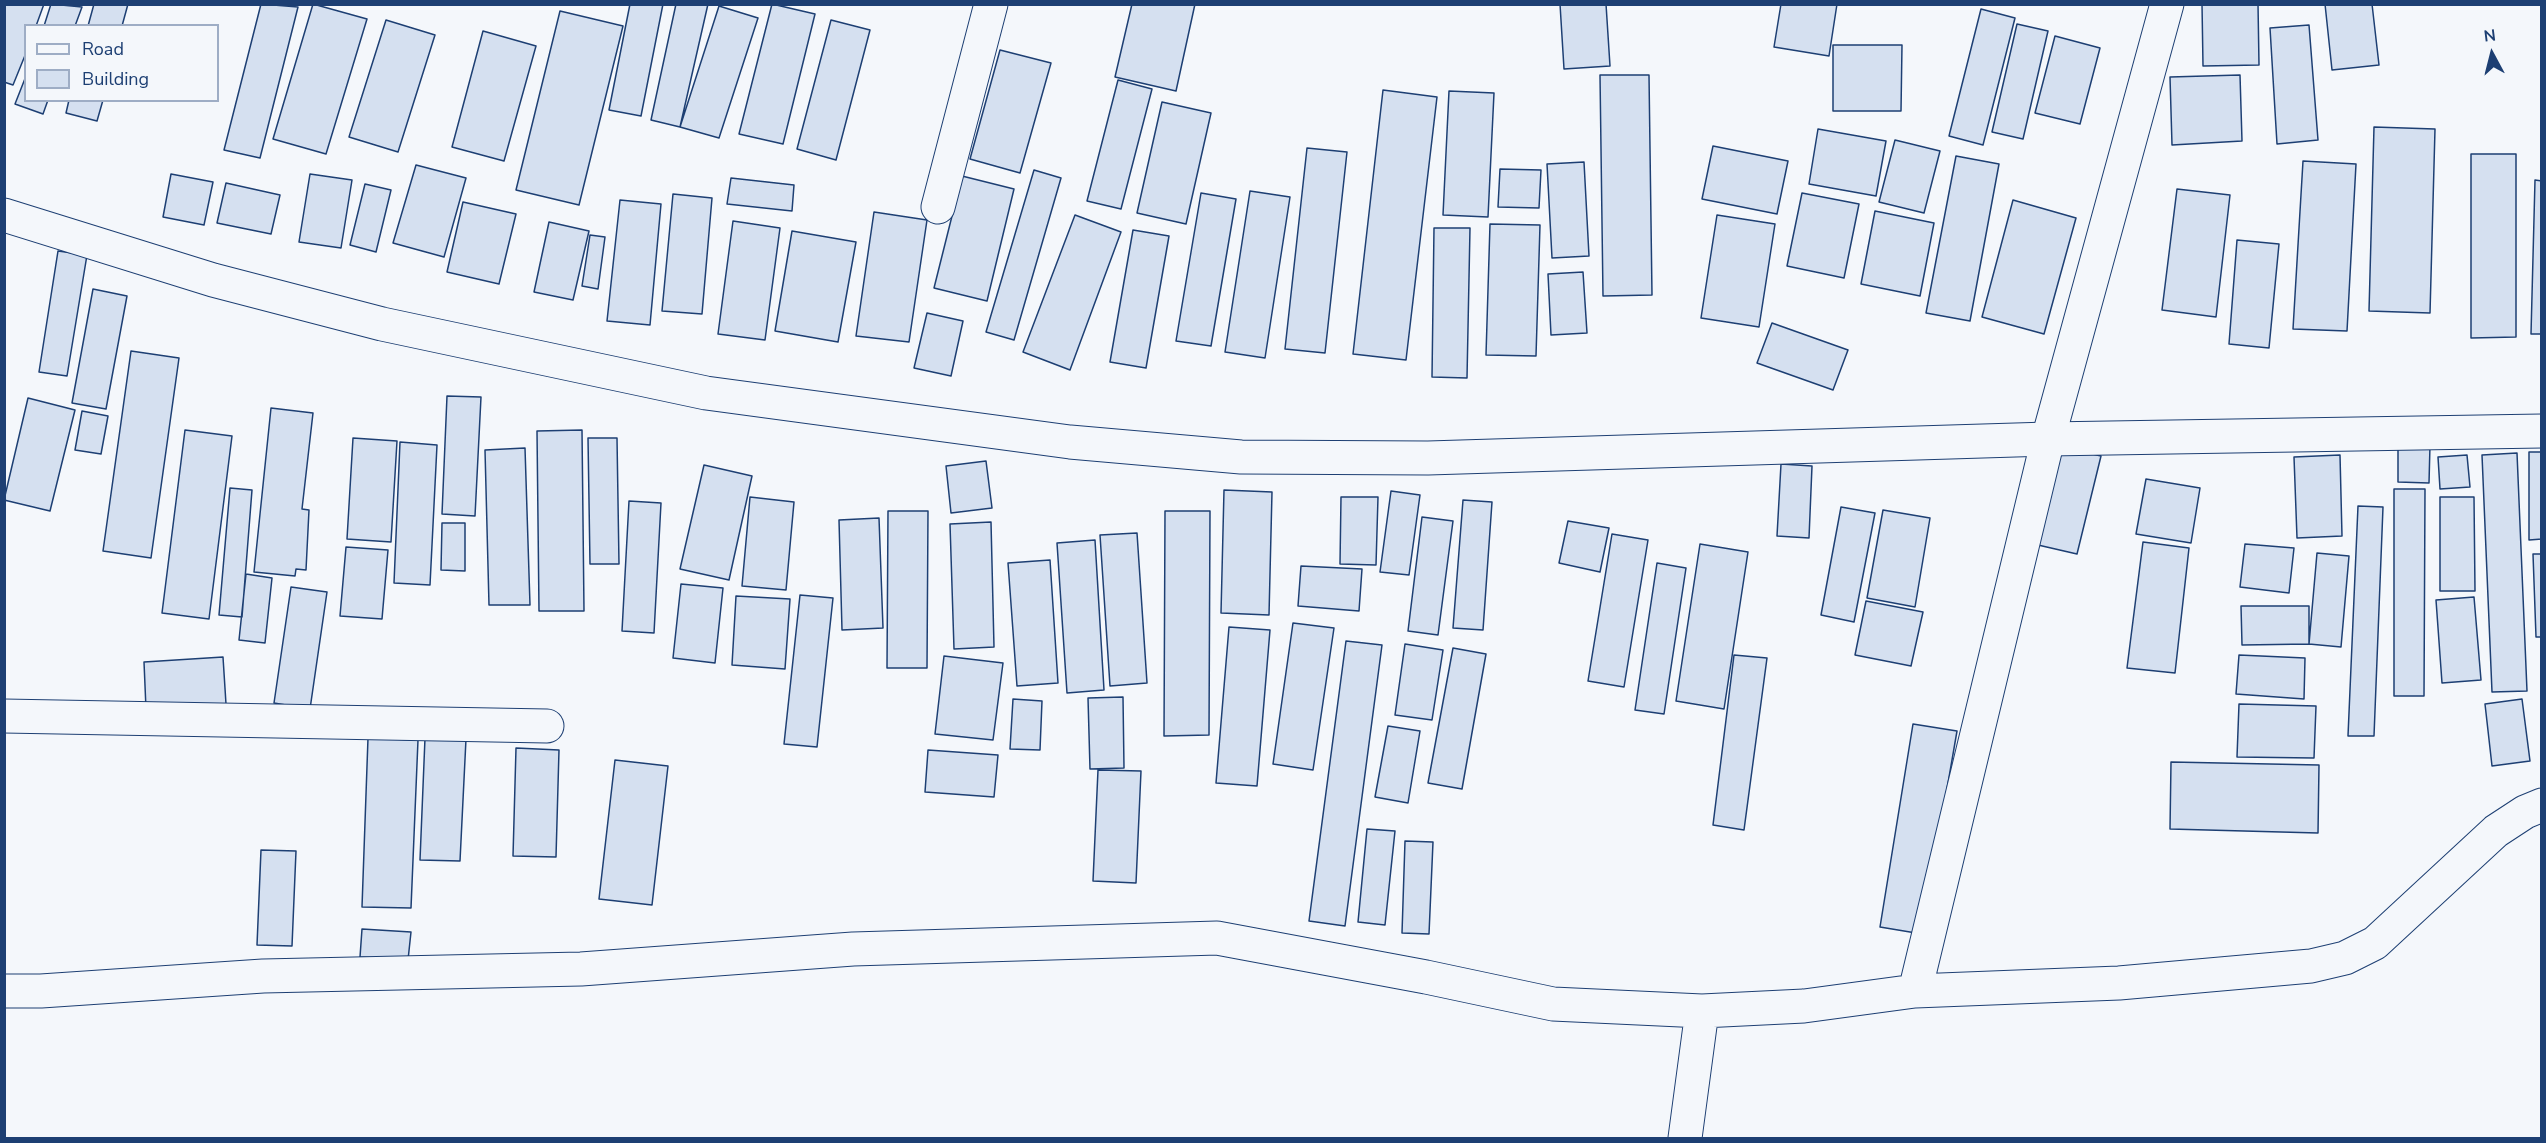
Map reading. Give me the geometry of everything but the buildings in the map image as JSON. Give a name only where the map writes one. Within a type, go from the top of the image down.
[{"type":"street","points":[[938,207],[991,4]]},
{"type":"street","points":[[1915,991],[2048,439],[2163,5]]},
{"type":"street","points":[[4,215],[213,280],[359,318],[694,391],[883,419],[1070,442],[1241,457],[1428,458],[2048,439],[2541,431]]},
{"type":"street","points":[[4,716],[547,726]]},
{"type":"street","points":[[4,990],[41,991],[263,976],[581,969],[853,949],[1217,938],[1426,977],[1553,1004],[1702,1011],[1804,1006],[1915,991],[2119,983],[2311,966],[2345,958],[2375,943],[2496,831],[2524,812],[2541,804]]},
{"type":"street","points":[[1685,1138],[1702,1011]]}]
